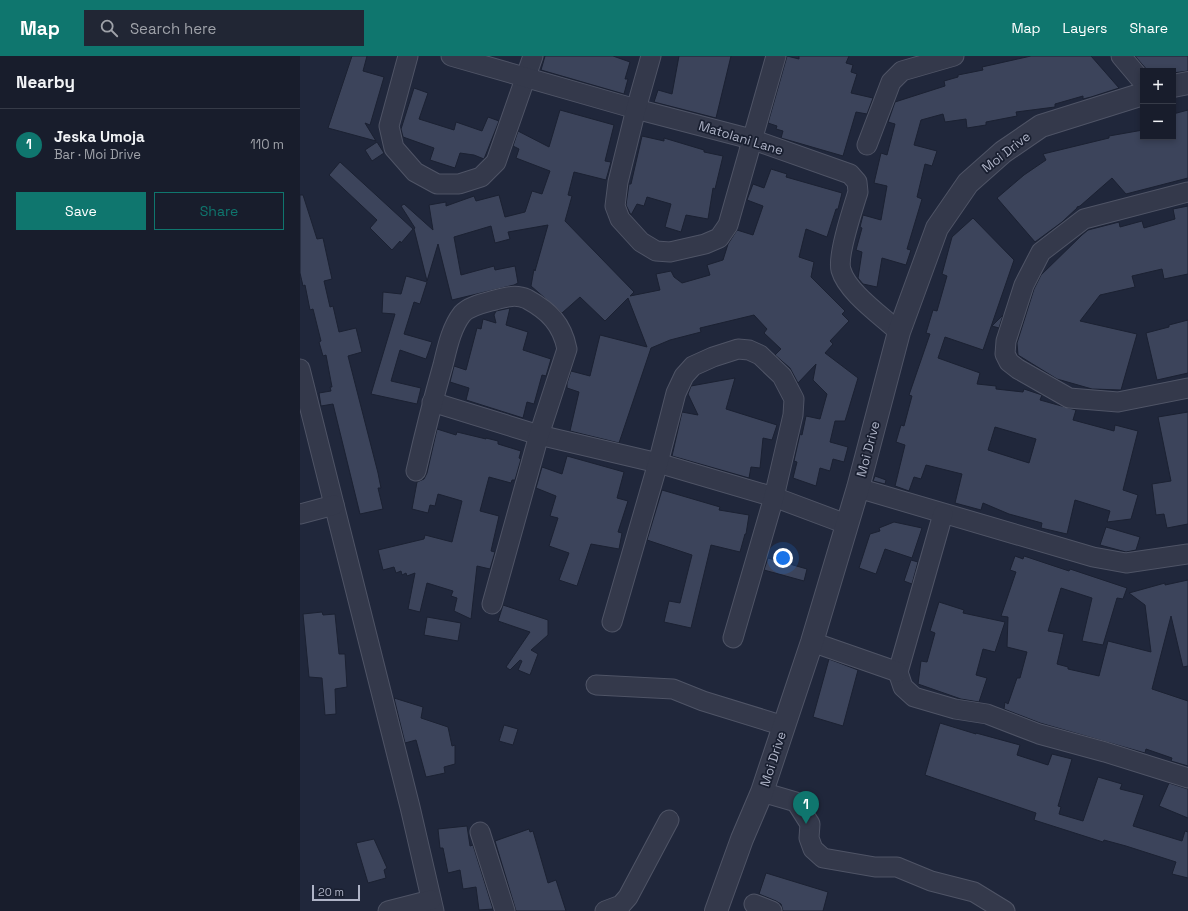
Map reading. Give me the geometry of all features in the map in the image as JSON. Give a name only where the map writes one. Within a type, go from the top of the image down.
[{"type":"street","points":[[408,56],[389,126],[394,148],[415,172],[437,184],[459,184],[481,177],[496,162],[527,77],[533,56]]},
{"type":"street","name":"Matolani Lane","points":[[451,56],[636,109],[751,139],[850,174],[857,182],[858,192],[841,255],[841,270],[851,288],[899,332]]},
{"type":"street","points":[[651,56],[618,182],[615,206],[620,219],[641,242],[656,251],[670,252],[705,244],[719,238],[728,225],[751,139],[776,56]]},
{"type":"street","points":[[867,145],[891,82],[902,71],[954,56]]},
{"type":"street","points":[[1121,56],[1140,78]]},
{"type":"street","points":[[1176,85],[1188,83]]},
{"type":"street","name":"Moi Drive","points":[[716,911],[742,839],[762,792],[812,642],[858,488],[899,332],[937,228],[968,183],[1003,152],[1042,126],[1140,95]]},
{"type":"street","points":[[1188,192],[1084,219],[1041,252],[1024,285],[1006,341],[1005,354],[1009,362],[1018,369],[1069,398],[1118,402],[1188,388]]},
{"type":"street","points":[[416,471],[432,402],[452,333],[462,314],[478,304],[509,296],[522,297],[536,304],[554,318],[564,335],[566,349],[539,435],[492,604]]},
{"type":"street","points":[[612,622],[658,463],[676,394],[684,376],[692,366],[713,357],[738,349],[748,350],[760,355],[782,376],[794,398],[793,415],[774,497],[733,638]]},
{"type":"street","points":[[300,369],[410,807],[433,905],[388,911]]},
{"type":"street","points":[[432,402],[539,435],[658,463],[774,497],[846,524]]},
{"type":"street","points":[[858,488],[1093,557],[1126,562],[1188,554]]},
{"type":"street","points":[[300,514],[334,505]]},
{"type":"street","points":[[943,514],[898,672],[903,688],[914,697],[955,709],[986,714],[1039,734],[1105,752],[1188,778]]},
{"type":"street","points":[[812,642],[898,672]]},
{"type":"street","points":[[596,684],[673,689],[703,701],[784,726]]},
{"type":"street","points":[[762,792],[796,802],[810,824],[809,838],[813,849],[823,858],[875,868],[897,868],[931,881],[974,892],[1005,911]]},
{"type":"street","points":[[605,911],[621,905],[628,897],[669,820]]},
{"type":"street","points":[[480,832],[504,911]]},
{"type":"street","points":[[754,904],[772,911]]},
{"type":"building","points":[[352,56],[367,56],[363,71],[384,77],[370,125],[365,123],[376,141],[328,128]]},
{"type":"building","points":[[545,56],[613,56],[630,62],[625,79],[628,79],[624,94],[541,70]]},
{"type":"building","points":[[679,56],[731,56],[716,118],[654,102],[658,90],[672,94]]},
{"type":"building","points":[[787,56],[799,59],[799,56],[849,56],[846,63],[853,65],[851,72],[857,74],[851,93],[873,98],[867,114],[856,112],[843,156],[781,138],[783,131],[776,129],[777,126],[768,123]]},
{"type":"building","points":[[1031,56],[1091,56],[1119,88],[1083,99],[1083,96],[1055,104],[1055,107],[1016,112],[1017,116],[986,122],[986,125],[967,128],[966,119],[945,122],[943,114],[921,120],[914,145],[937,151],[932,166],[925,164],[917,197],[922,199],[907,249],[911,250],[906,265],[882,258],[877,287],[863,284],[858,278],[862,252],[856,250],[862,228],[860,227],[863,215],[881,220],[887,186],[874,183],[881,153],[887,155],[895,124],[888,122],[895,102],[945,86],[944,81],[958,77],[958,75],[983,70],[982,67]]},
{"type":"building","points":[[1135,56],[1188,56],[1188,71],[1176,73],[1176,68],[1145,68]]},
{"type":"building","points":[[414,88],[428,93],[419,119],[454,130],[456,122],[482,131],[488,117],[499,121],[484,159],[474,155],[460,153],[455,168],[430,160],[434,148],[403,137],[401,129]]},
{"type":"building","points":[[560,110],[614,125],[605,161],[611,162],[606,180],[574,172],[568,195],[572,196],[565,221],[634,292],[630,296],[660,290],[656,274],[671,271],[674,277],[682,283],[710,275],[707,265],[723,260],[728,244],[737,230],[753,235],[763,206],[747,200],[753,184],[764,188],[771,169],[787,174],[786,177],[842,193],[838,209],[836,209],[827,237],[806,229],[799,257],[814,262],[811,277],[845,311],[842,314],[849,321],[830,341],[833,344],[825,353],[858,378],[845,421],[835,421],[830,442],[848,447],[844,462],[833,459],[830,471],[820,468],[816,486],[793,478],[797,462],[794,461],[806,416],[820,419],[827,394],[813,380],[816,364],[798,383],[790,368],[775,355],[781,349],[764,333],[767,329],[754,315],[700,328],[701,332],[670,340],[651,348],[619,443],[570,431],[579,392],[567,388],[567,383],[571,371],[590,376],[600,335],[647,347],[628,298],[605,321],[580,297],[562,313],[531,286],[534,269],[535,271],[548,225],[508,232],[510,239],[495,243],[491,226],[454,237],[461,275],[494,266],[495,270],[515,266],[518,283],[514,285],[452,300],[438,244],[427,281],[415,228],[401,206],[404,204],[433,230],[429,205],[446,202],[446,206],[474,196],[476,201],[499,195],[505,217],[525,212],[532,191],[542,194],[550,171],[516,158],[519,149],[513,146],[518,131],[549,147]]},
{"type":"building","points":[[1188,110],[1188,178],[1126,194],[1112,178],[1077,207],[1062,222],[1035,242],[997,198],[1024,175],[1046,160],[1043,154],[1109,138],[1109,136],[1140,131],[1140,140],[1176,140],[1176,113]]},
{"type":"building","points":[[642,136],[664,141],[664,138],[704,150],[704,152],[723,156],[715,189],[713,188],[708,219],[686,215],[681,232],[665,227],[671,204],[647,197],[644,206],[637,204],[631,215],[626,205],[629,184],[631,184]]},
{"type":"building","points":[[377,142],[384,153],[372,161],[365,150]]},
{"type":"building","points":[[340,162],[413,229],[401,243],[400,241],[392,250],[370,228],[377,220],[329,175]]},
{"type":"building","points":[[300,195],[303,195],[317,239],[323,238],[332,279],[324,281],[330,307],[333,306],[339,332],[356,328],[362,352],[348,356],[378,473],[381,488],[378,488],[383,509],[360,514],[333,404],[321,406],[319,393],[331,391],[330,387],[332,387],[326,355],[323,356],[313,309],[310,310],[305,285],[303,286],[300,273]]},
{"type":"building","points":[[1188,206],[1188,274],[1164,279],[1162,269],[1132,276],[1135,287],[1100,295],[1080,321],[1137,334],[1121,390],[1092,389],[1057,379],[1018,355],[1017,343],[1034,289],[1041,275],[1082,235],[1088,230],[1119,222],[1120,227],[1142,221],[1144,228],[1175,219],[1173,209]]},
{"type":"building","points":[[973,218],[1014,260],[983,350],[945,337],[938,358],[980,373],[977,384],[996,386],[996,389],[1023,392],[1024,389],[1042,395],[1040,400],[1076,410],[1073,420],[1114,431],[1115,425],[1138,431],[1123,490],[1138,495],[1131,519],[1107,522],[1110,511],[1075,500],[1067,534],[1041,528],[1042,523],[1009,514],[983,503],[981,510],[955,503],[962,474],[926,465],[921,479],[914,477],[909,491],[895,486],[905,445],[896,442],[901,425],[904,426],[912,396],[909,395],[930,334],[926,333],[933,310],[937,311],[947,276],[942,274],[952,237]],"holes":[[[995,427],[1036,439],[1029,463],[988,450]]]},
{"type":"building","points":[[406,276],[427,282],[420,304],[414,302],[404,334],[432,342],[426,359],[400,350],[391,381],[421,388],[417,404],[371,394],[395,314],[382,313],[383,292],[401,294]]},
{"type":"building","points":[[510,308],[506,325],[528,332],[523,350],[551,359],[546,376],[542,375],[534,404],[527,402],[523,418],[466,400],[469,388],[450,382],[454,366],[466,370],[477,328],[481,329],[483,319],[496,323],[494,315],[496,311]]},
{"type":"building","points":[[1003,315],[999,328],[992,326]]},
{"type":"building","points":[[1188,320],[1188,373],[1157,380],[1146,333]]},
{"type":"building","points":[[735,378],[726,409],[777,425],[772,440],[763,438],[760,468],[751,467],[749,478],[672,456],[682,412],[698,415],[688,394],[691,386]]},
{"type":"building","points":[[1188,412],[1188,524],[1167,528],[1164,514],[1156,515],[1152,484],[1171,481],[1158,417]]},
{"type":"building","points":[[437,429],[456,435],[457,432],[498,441],[498,444],[521,451],[519,458],[521,459],[515,480],[512,480],[511,483],[489,477],[480,511],[499,516],[491,551],[495,552],[490,569],[477,566],[471,619],[454,611],[457,598],[451,596],[453,591],[427,583],[420,612],[408,609],[415,573],[407,576],[406,573],[402,575],[401,571],[396,573],[394,567],[383,570],[378,550],[424,539],[425,535],[452,542],[462,501],[438,494],[435,506],[430,505],[428,513],[412,509],[417,482],[424,479],[427,473]]},
{"type":"building","points":[[567,456],[624,472],[617,498],[628,501],[618,532],[622,533],[619,549],[591,544],[577,586],[559,580],[569,553],[549,546],[558,518],[550,516],[556,496],[536,488],[542,467],[562,474]]},
{"type":"building","points":[[875,476],[886,480],[885,484],[873,481]]},
{"type":"building","points":[[662,490],[720,507],[719,510],[749,515],[746,534],[740,552],[711,545],[691,628],[664,622],[669,601],[680,603],[692,555],[647,540]]},
{"type":"building","points":[[894,522],[922,528],[912,558],[885,549],[876,574],[859,568],[870,534],[880,531],[879,528]]},
{"type":"building","points":[[1106,527],[1140,537],[1136,550],[1126,552],[1100,545]]},
{"type":"building","points":[[1015,556],[1023,559],[1024,556],[1069,571],[1070,569],[1127,588],[1123,599],[1117,598],[1103,645],[1082,641],[1092,598],[1061,588],[1048,631],[1064,634],[1057,664],[1068,667],[1068,669],[1099,676],[1108,641],[1151,652],[1145,605],[1129,593],[1165,583],[1165,585],[1188,580],[1188,666],[1183,667],[1171,616],[1152,689],[1188,701],[1188,766],[1171,761],[1172,758],[1146,749],[1145,753],[1040,723],[1004,709],[1005,702],[1008,704],[1017,678],[1020,678],[1027,652],[1007,647],[1008,617],[1001,616],[1016,572],[1010,570]]},
{"type":"building","points":[[768,558],[807,569],[804,581],[764,570]]},
{"type":"building","points":[[911,560],[918,562],[912,584],[904,581]]},
{"type":"building","points":[[939,602],[964,610],[963,613],[1005,622],[995,652],[983,649],[976,675],[987,678],[979,702],[961,699],[918,684],[921,661],[927,662],[935,633],[930,631]]},
{"type":"building","points":[[503,605],[548,620],[548,635],[531,650],[538,654],[530,675],[518,670],[522,661],[520,660],[510,670],[506,667],[530,632],[498,621]]},
{"type":"building","points":[[322,612],[323,615],[335,614],[339,654],[345,654],[347,687],[335,689],[336,714],[325,715],[322,678],[309,677],[303,614]]},
{"type":"building","points":[[427,617],[461,623],[458,641],[424,635]]},
{"type":"building","points":[[829,659],[858,670],[843,726],[813,717]]},
{"type":"building","points":[[394,698],[423,707],[421,718],[448,727],[452,746],[455,745],[455,764],[444,767],[445,773],[426,777],[416,740],[405,743]]},
{"type":"building","points":[[940,723],[1020,745],[1017,755],[1048,765],[1052,754],[1072,759],[1058,806],[1061,807],[1059,814],[1083,821],[1098,777],[1122,784],[1120,789],[1144,795],[1133,826],[1182,841],[1185,831],[1188,832],[1188,878],[1172,874],[1176,862],[1126,846],[1104,840],[1103,842],[1034,820],[1036,813],[925,775]]},
{"type":"building","points":[[504,725],[518,729],[513,745],[499,741]]},
{"type":"building","points":[[1169,783],[1188,789],[1188,818],[1159,806]]},
{"type":"building","points":[[467,826],[470,846],[473,845],[493,909],[479,910],[476,887],[463,889],[460,870],[448,873],[443,848],[440,848],[438,829]]},
{"type":"building","points":[[529,829],[530,832],[533,831],[548,883],[556,880],[566,911],[516,911],[495,841]]},
{"type":"building","points":[[374,839],[387,868],[384,870],[386,878],[368,883],[356,843]]},
{"type":"building","points":[[766,873],[828,892],[823,911],[783,911],[781,904],[759,894]]},
{"type":"place","name":"Jeska Umoja","points":[[806,824]]}]
